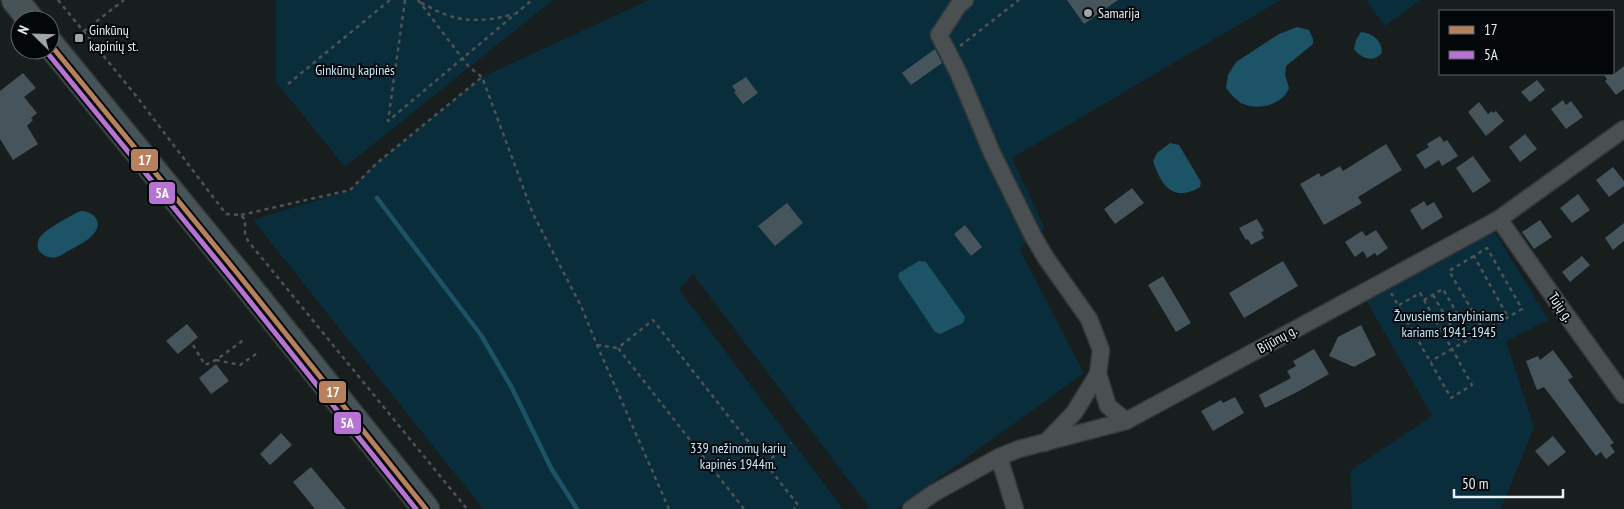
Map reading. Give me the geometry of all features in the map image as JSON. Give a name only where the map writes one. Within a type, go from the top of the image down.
[{"type":"highway","points":[[15,0],[23,10]]},
{"type":"highway","points":[[60,56],[238,274],[426,509]]},
{"type":"street","points":[[965,0],[958,6],[939,35],[992,153],[1033,236],[1088,319],[1101,350],[1098,374],[1108,406],[1126,422]]},
{"type":"street","name":"Bijūnų g.","points":[[912,509],[934,493],[998,457],[1019,449],[1126,422],[1499,219],[1624,129]]},
{"type":"street","name":"Tujų g.","points":[[1499,219],[1624,394]]},
{"type":"street","points":[[1045,443],[1074,413],[1098,374]]},
{"type":"street","points":[[998,457],[1015,509]]},
{"type":"path","points":[[58,0],[226,214],[240,215],[350,190],[377,163],[482,78]]},
{"type":"path","points":[[79,38],[84,31],[124,0]]},
{"type":"path","points":[[288,84],[390,0]]},
{"type":"path","points":[[406,0],[388,121],[532,0]]},
{"type":"path","points":[[949,54],[1019,0]]},
{"type":"path","points":[[419,1],[469,67],[482,78],[533,214],[581,306],[596,345],[669,509]]},
{"type":"path","points":[[419,1],[448,16],[472,20],[500,18],[516,14]]},
{"type":"path","points":[[240,215],[245,219],[245,233],[254,249],[466,509]]},
{"type":"path","points":[[1430,361],[1522,309],[1487,248],[1449,271],[1484,330]]},
{"type":"path","points":[[1474,256],[1508,317]]},
{"type":"path","points":[[1385,281],[1398,305],[1451,398],[1472,385],[1420,293],[1398,305]]},
{"type":"path","points":[[1424,300],[1443,289],[1471,338]]},
{"type":"path","points":[[1433,295],[1461,344]]},
{"type":"path","points":[[618,348],[653,320],[798,505],[794,509]]},
{"type":"path","points":[[194,345],[205,365],[216,360],[245,339]]},
{"type":"path","points":[[596,345],[618,348],[744,509]]},
{"type":"path","points":[[216,360],[240,365],[256,354]]},
{"type":"path","points":[[765,463],[792,443]]},
{"type":"green space","name":"Ginkūnų kapinės","points":[[276,0],[553,0],[345,167],[276,82]]},
{"type":"green space","name":"339 nežinomų karių kapinės 1944m.","points":[[649,0],[1281,0],[1012,158],[1045,228],[1033,236],[1020,250],[1084,373],[896,509],[870,509],[693,274],[679,289],[843,509],[483,509],[253,220],[350,190],[377,163],[482,77]]},
{"type":"green space","points":[[1366,0],[1420,0],[1385,26]]},
{"type":"green space","name":"Žuvusiems tarybiniams kariams 1941-1945","points":[[1494,231],[1549,320],[1506,341],[1534,427],[1501,509],[1352,509],[1350,471],[1432,416],[1366,300]]},
{"type":"shaded area","points":[[1297,27],[1309,30],[1313,44],[1286,66],[1285,75],[1289,88],[1286,94],[1275,103],[1261,107],[1241,103],[1226,88],[1228,75],[1236,62],[1279,34]]},
{"type":"shaded area","points":[[1361,32],[1373,36],[1379,41],[1382,53],[1379,56],[1368,59],[1354,49],[1356,40]]},
{"type":"shaded area","points":[[1170,143],[1179,145],[1201,182],[1200,187],[1182,193],[1169,189],[1164,184],[1153,161],[1157,153]]},
{"type":"shaded area","points":[[81,211],[92,214],[98,222],[97,228],[91,237],[55,258],[41,253],[38,249],[38,244],[43,234]]},
{"type":"shaded area","points":[[919,261],[926,262],[965,317],[963,323],[940,334],[935,332],[898,277],[899,273]]},
{"type":"building","name":"Samarija","points":[[1067,0],[1118,0],[1084,24]]},
{"type":"building","points":[[935,49],[942,63],[911,85],[902,73]]},
{"type":"building","points":[[1624,66],[1624,89],[1616,95],[1605,81],[1607,79],[1604,75],[1614,74]]},
{"type":"building","points":[[23,73],[36,88],[24,97],[37,113],[31,118],[33,120],[27,126],[38,144],[13,160],[0,139],[0,91]]},
{"type":"building","points":[[746,77],[758,93],[743,104],[732,86]]},
{"type":"building","points":[[1537,80],[1545,90],[1530,102],[1521,92]]},
{"type":"building","points":[[1563,100],[1566,105],[1571,101],[1583,117],[1566,129],[1551,109]]},
{"type":"building","points":[[1479,102],[1488,114],[1496,111],[1504,121],[1486,136],[1468,112]]},
{"type":"building","points":[[1525,134],[1537,149],[1520,162],[1509,147]]},
{"type":"building","points":[[1440,136],[1444,142],[1447,140],[1458,156],[1442,166],[1439,160],[1425,169],[1416,155],[1429,147],[1427,144]]},
{"type":"building","points":[[1386,144],[1402,170],[1358,197],[1362,203],[1324,225],[1300,184],[1319,173],[1321,177],[1340,166],[1343,171]]},
{"type":"building","points":[[1473,156],[1491,181],[1473,193],[1456,168]]},
{"type":"building","points":[[1613,167],[1624,181],[1624,186],[1609,197],[1596,180]]},
{"type":"building","points":[[1132,188],[1144,203],[1115,224],[1104,209]]},
{"type":"building","points":[[1578,194],[1590,210],[1572,223],[1560,208]]},
{"type":"building","points":[[1424,201],[1427,206],[1434,202],[1443,217],[1422,230],[1410,210]]},
{"type":"building","points":[[787,203],[803,223],[775,246],[758,226]]},
{"type":"building","points":[[1257,219],[1264,231],[1261,232],[1264,238],[1251,245],[1239,228]]},
{"type":"building","points":[[1540,220],[1552,237],[1534,249],[1522,232]]},
{"type":"building","points":[[1624,223],[1624,241],[1613,250],[1605,238]]},
{"type":"building","points":[[965,225],[982,247],[971,256],[954,234]]},
{"type":"building","points":[[1376,230],[1388,248],[1377,256],[1375,253],[1367,258],[1363,251],[1355,257],[1345,242],[1362,231],[1366,236]]},
{"type":"building","points":[[1582,256],[1590,265],[1570,282],[1562,272]]},
{"type":"building","points":[[1283,261],[1298,286],[1244,318],[1229,293]]},
{"type":"building","points":[[1163,276],[1191,323],[1176,332],[1148,285]]},
{"type":"building","points":[[187,324],[198,337],[178,354],[166,341]]},
{"type":"building","points":[[1361,325],[1376,355],[1354,367],[1329,356],[1338,337]]},
{"type":"building","points":[[1314,349],[1329,374],[1265,408],[1259,395],[1291,378],[1287,371],[1296,366],[1293,361]]},
{"type":"building","points":[[1553,350],[1573,377],[1568,380],[1614,443],[1610,445],[1615,452],[1606,459],[1601,452],[1596,456],[1544,387],[1537,390],[1526,361],[1538,356],[1540,360]]},
{"type":"building","points":[[216,364],[229,381],[211,394],[199,378]]},
{"type":"building","points":[[1235,397],[1244,413],[1213,431],[1201,411],[1221,400],[1223,403]]},
{"type":"building","points":[[281,433],[292,445],[270,465],[260,454]]},
{"type":"building","points":[[1553,436],[1566,452],[1548,466],[1535,451]]},
{"type":"building","points":[[311,467],[346,509],[315,509],[293,482]]},
{"type":"waterway","points":[[377,198],[481,335],[512,388],[551,468],[577,509]]},
{"type":"transit line","name":"17","points":[[60,56],[238,274],[426,509]]},
{"type":"transit line","name":"5A","points":[[53,60],[416,509]]},
{"type":"place","name":"Samarija","points":[[1088,13]]},
{"type":"place","name":"Ginkūnų kapinių st.","points":[[79,38]]}]
